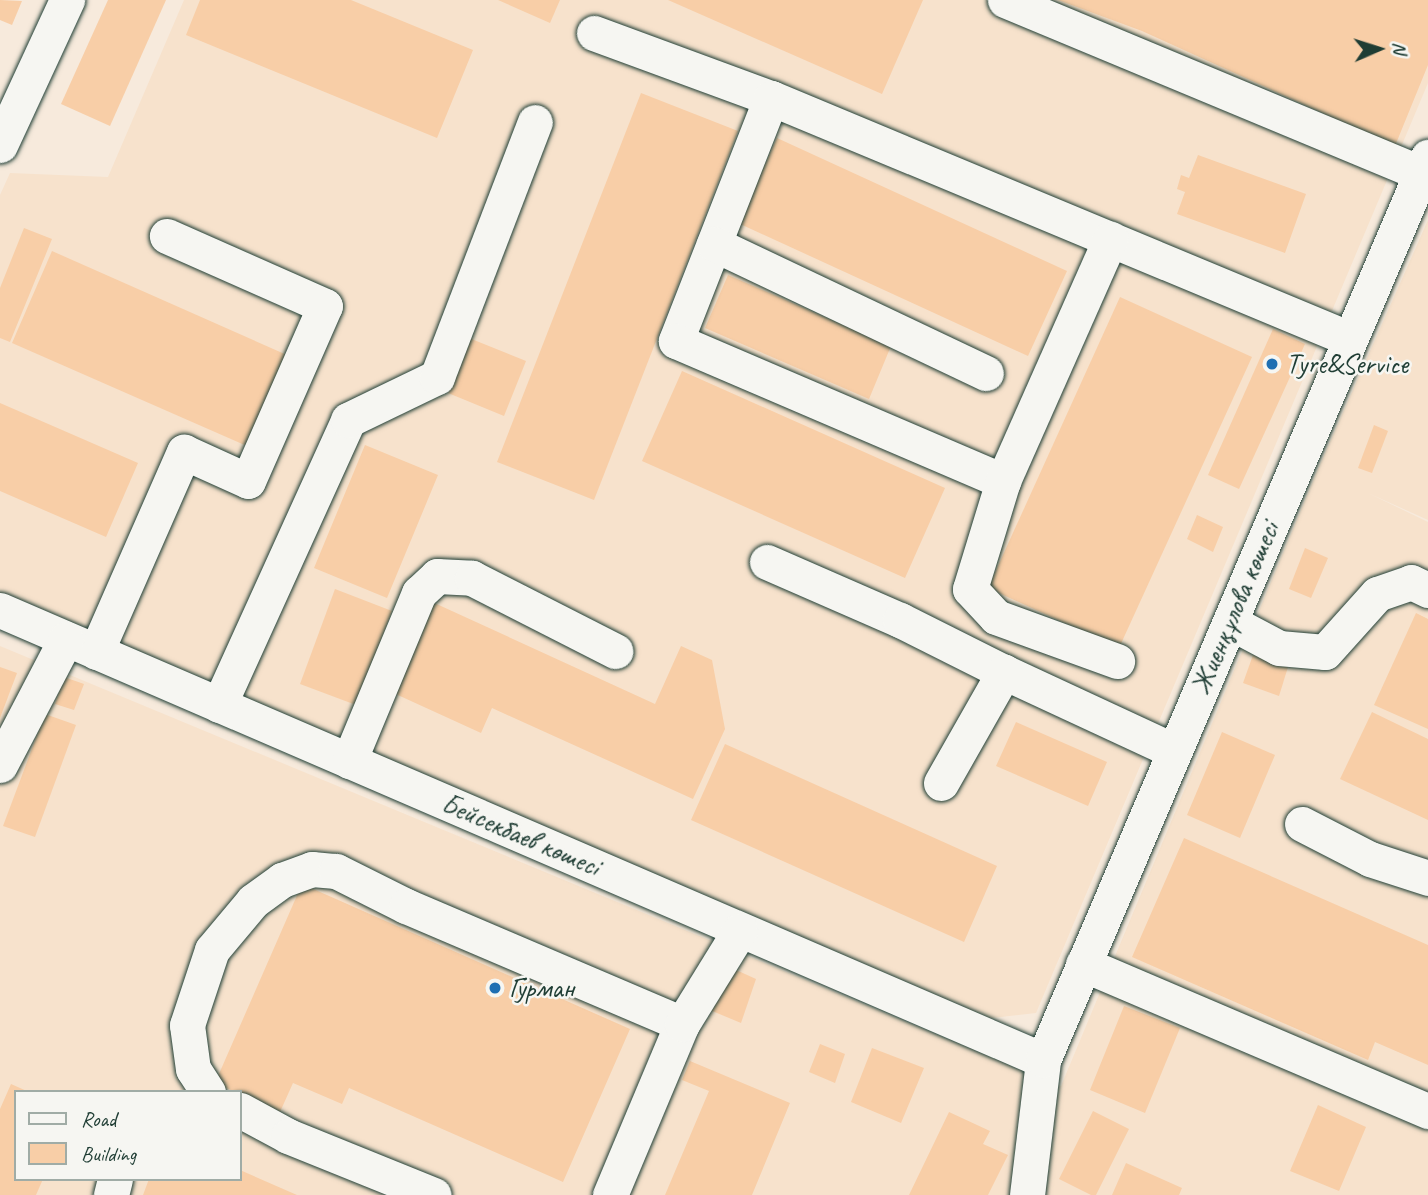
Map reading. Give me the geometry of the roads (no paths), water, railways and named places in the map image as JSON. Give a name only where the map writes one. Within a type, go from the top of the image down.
[{"type":"street","points":[[0,145],[67,0]]},
{"type":"street","points":[[1005,0],[1425,165]]},
{"type":"street","points":[[594,33],[771,98],[1350,339]]},
{"type":"street","points":[[771,98],[676,341],[1003,481]]},
{"type":"street","points":[[219,705],[348,420],[437,377],[535,122]]},
{"type":"street","name":"Жиенқұлова көшесі","points":[[1027,1195],[1043,1060],[1425,165]]},
{"type":"street","points":[[0,765],[80,645],[184,452],[248,481],[325,306],[167,236]]},
{"type":"street","points":[[1110,239],[1003,481],[970,589],[996,617],[1117,661]]},
{"type":"street","points":[[714,244],[986,373]]},
{"type":"street","points":[[767,562],[900,620],[1174,751]]},
{"type":"street","points":[[349,761],[419,593],[437,576],[472,578],[615,651]]},
{"type":"street","points":[[1230,622],[1279,648],[1325,652],[1377,594],[1411,582],[1428,590]]},
{"type":"street","name":"Бейсекбаев көшесі","points":[[0,610],[1043,1060]]},
{"type":"street","points":[[941,783],[1004,672]]},
{"type":"street","points":[[1302,824],[1370,859],[1428,878]]},
{"type":"street","points":[[207,1090],[193,1069],[187,1025],[212,950],[253,901],[282,880],[312,869],[336,871],[406,906],[681,1024]]},
{"type":"street","points":[[610,1195],[681,1024],[740,930]]},
{"type":"street","points":[[1083,964],[1426,1108]]},
{"type":"street","points":[[242,1111],[288,1136],[434,1195]]},
{"type":"place","name":"Tyre&Service","points":[[1272,364]]},
{"type":"place","name":"Гурман","points":[[495,988]]}]
